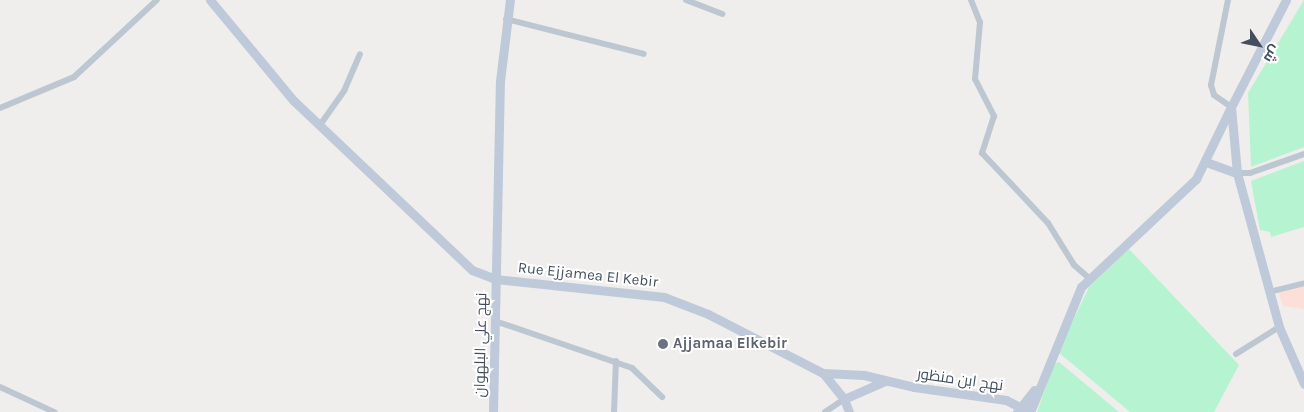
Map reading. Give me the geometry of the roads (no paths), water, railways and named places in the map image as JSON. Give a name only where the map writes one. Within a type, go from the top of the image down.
[{"type":"street","points":[[0,108],[74,77],[157,0]]},
{"type":"street","points":[[210,0],[294,101],[457,259],[495,279]]},
{"type":"street","name":"نهج علي البلهوان","points":[[494,412],[495,279],[506,19],[510,0]]},
{"type":"street","points":[[686,0],[722,14]]},
{"type":"street","points":[[971,0],[980,22],[975,78],[994,116],[982,153],[1048,223],[1074,265],[1089,278]]},
{"type":"street","points":[[1228,0],[1212,84],[1214,95],[1231,107],[1237,173],[1279,327],[1304,384]]},
{"type":"street","points":[[1030,412],[1036,388],[1068,311],[1089,278],[1185,192],[1206,162],[1231,107],[1286,0]]},
{"type":"street","points":[[506,19],[644,54]]},
{"type":"street","points":[[320,125],[344,91],[360,54]]},
{"type":"street","points":[[1206,162],[1237,173],[1250,173],[1304,154]]},
{"type":"street","name":"Rue Ejjamea El Kebir","points":[[495,279],[664,297],[708,314],[823,373],[844,398],[849,412]]},
{"type":"street","points":[[1269,292],[1304,283]]},
{"type":"street","points":[[495,321],[616,361],[638,371],[662,397]]},
{"type":"street","points":[[1236,354],[1279,327]]},
{"type":"street","points":[[614,412],[616,361]]},
{"type":"street","name":"نهج ابن منظور","points":[[823,373],[1006,400],[1019,409],[1030,412]]},
{"type":"street","points":[[825,412],[844,398],[885,381]]},
{"type":"street","points":[[0,386],[54,412]]},
{"type":"street","points":[[1019,409],[1036,388]]},
{"type":"place","name":"Ajjamaa Elkebir","points":[[663,344]]}]
